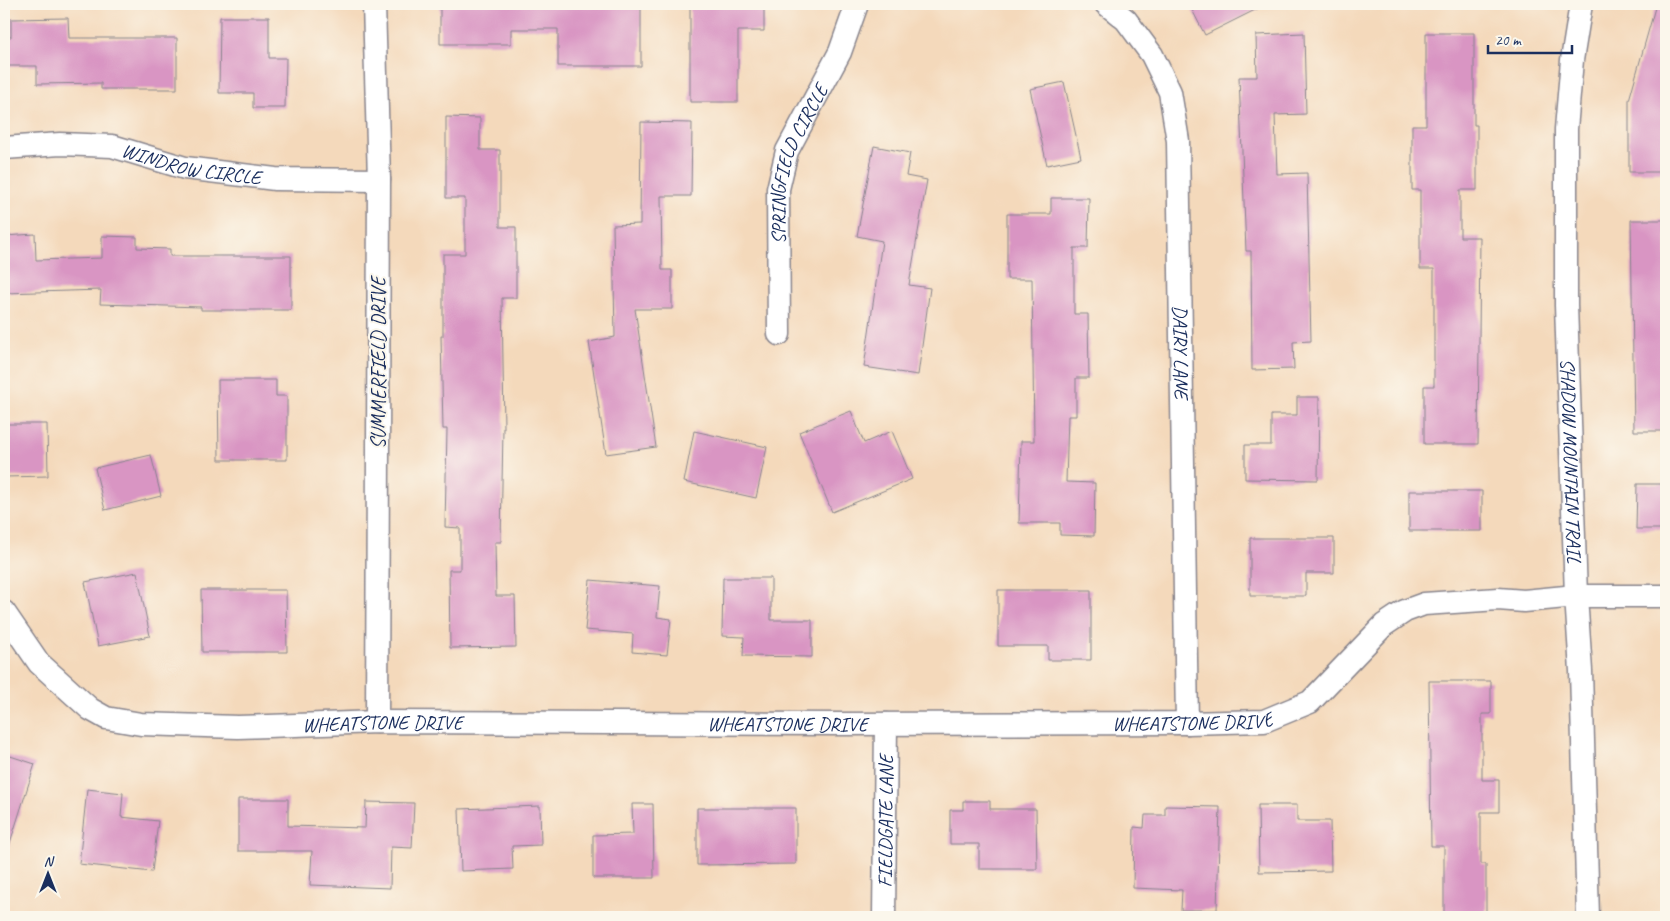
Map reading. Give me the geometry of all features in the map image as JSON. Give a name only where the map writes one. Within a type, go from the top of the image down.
[{"type":"street","name":"SUMMERFIELD DRIVE","points":[[374,4],[379,180],[377,722]]},
{"type":"street","name":"SPRINGFIELD CIRCLE","points":[[779,334],[778,189],[787,151],[840,52],[857,4]]},
{"type":"street","name":"DAIRY LANE","points":[[1106,4],[1126,20],[1152,55],[1170,92],[1178,141],[1186,723]]},
{"type":"street","name":"SHADOW MOUNTAIN TRAIL","points":[[1581,4],[1572,60],[1566,129],[1566,305],[1576,596],[1581,671],[1588,917]]},
{"type":"street","name":"WINDROW CIRCLE","points":[[4,148],[60,144],[112,146],[185,168],[275,179],[379,180]]},
{"type":"street","name":"WHEATSTONE DRIVE","points":[[4,612],[40,663],[90,709],[106,718],[141,724],[238,727],[377,722],[1186,723],[1264,721],[1310,702],[1384,625],[1404,611],[1424,604],[1576,596],[1666,596]]},
{"type":"street","name":"FIELDGATE LANE","points":[[884,917],[886,724]]},
{"type":"building","points":[[440,4],[641,4],[641,66],[558,66],[558,29],[511,29],[511,44],[440,44]]},
{"type":"building","points":[[690,4],[764,4],[764,31],[738,31],[738,102],[690,102]]},
{"type":"building","points":[[1189,4],[1267,4],[1205,35]]},
{"type":"building","points":[[1656,4],[1666,4],[1666,172],[1629,172],[1629,100]]},
{"type":"building","points":[[220,17],[269,17],[269,58],[286,58],[285,108],[253,108],[253,93],[219,93]]},
{"type":"building","points":[[68,18],[69,38],[177,38],[177,89],[101,89],[101,83],[37,84],[37,66],[4,66],[4,37],[11,37],[11,19]]},
{"type":"building","points":[[1304,33],[1306,114],[1275,115],[1277,174],[1307,173],[1311,341],[1293,342],[1294,369],[1252,370],[1251,251],[1246,251],[1239,77],[1257,77],[1256,35]]},
{"type":"building","points":[[1426,33],[1474,33],[1474,125],[1477,125],[1477,190],[1460,190],[1460,237],[1480,237],[1478,444],[1424,444],[1424,386],[1434,386],[1434,269],[1420,269],[1420,190],[1412,190],[1412,125],[1426,125]]},
{"type":"building","points":[[1064,82],[1081,158],[1047,165],[1030,89]]},
{"type":"building","points":[[446,117],[480,118],[480,150],[500,150],[500,227],[516,227],[516,298],[502,298],[504,428],[501,542],[495,542],[496,596],[515,596],[516,647],[450,648],[449,570],[460,570],[460,528],[445,527],[447,429],[443,429],[441,336],[443,336],[443,254],[465,254],[465,198],[446,198]]},
{"type":"building","points":[[641,122],[692,123],[691,196],[661,196],[662,270],[672,270],[672,309],[635,309],[656,447],[606,454],[589,342],[615,337],[613,225],[640,224]]},
{"type":"building","points":[[874,146],[910,153],[906,176],[927,180],[909,285],[930,288],[918,375],[864,367],[882,241],[857,236]]},
{"type":"building","points":[[1051,198],[1089,198],[1088,248],[1074,248],[1074,314],[1088,314],[1089,378],[1076,378],[1076,416],[1068,416],[1066,482],[1095,483],[1094,536],[1060,535],[1060,523],[1019,523],[1021,441],[1034,441],[1032,279],[1007,279],[1007,214],[1051,214]]},
{"type":"building","points":[[1631,220],[1666,220],[1666,431],[1634,431]]},
{"type":"building","points":[[35,234],[36,260],[102,258],[102,236],[137,237],[137,248],[170,249],[170,256],[291,256],[291,310],[201,310],[201,307],[100,304],[101,290],[4,293],[4,236]]},
{"type":"building","points":[[218,380],[276,380],[276,396],[287,396],[287,460],[219,460]]},
{"type":"building","points":[[1297,397],[1319,397],[1318,480],[1245,479],[1245,445],[1271,445],[1271,415],[1297,415]]},
{"type":"building","points":[[851,411],[864,443],[892,431],[912,479],[832,512],[799,432]]},
{"type":"building","points":[[4,424],[47,424],[48,476],[4,477]]},
{"type":"building","points":[[694,431],[767,447],[756,498],[684,482]]},
{"type":"building","points":[[151,455],[161,496],[105,510],[95,468]]},
{"type":"building","points":[[1637,484],[1666,484],[1666,529],[1636,529]]},
{"type":"building","points":[[1409,491],[1482,491],[1482,531],[1409,531]]},
{"type":"building","points":[[1250,538],[1334,538],[1334,573],[1306,573],[1306,596],[1250,596]]},
{"type":"building","points":[[137,572],[150,636],[98,646],[85,582]]},
{"type":"building","points":[[723,578],[771,578],[771,620],[812,620],[812,657],[743,656],[744,637],[722,636]]},
{"type":"building","points":[[590,580],[660,586],[657,617],[671,619],[667,655],[632,652],[633,634],[585,630]]},
{"type":"building","points":[[201,590],[286,590],[287,652],[202,652]]},
{"type":"building","points":[[998,590],[1091,590],[1091,660],[1048,660],[1048,646],[998,646]]},
{"type":"building","points":[[1429,681],[1491,681],[1491,714],[1482,714],[1482,780],[1499,780],[1499,812],[1481,812],[1481,864],[1486,864],[1486,917],[1444,917],[1444,846],[1431,846]]},
{"type":"building","points":[[4,754],[35,764],[9,846],[4,845]]},
{"type":"building","points":[[87,789],[123,793],[121,817],[158,821],[152,872],[79,864]]},
{"type":"building","points":[[238,799],[288,799],[288,826],[365,828],[366,802],[414,803],[412,848],[391,847],[390,888],[310,885],[312,851],[238,851]]},
{"type":"building","points":[[963,801],[990,801],[990,809],[1036,809],[1037,869],[979,869],[979,844],[950,844],[950,810],[963,810]]},
{"type":"building","points":[[632,804],[653,804],[654,878],[593,878],[593,835],[633,834]]},
{"type":"building","points":[[1258,805],[1297,805],[1297,821],[1330,821],[1331,871],[1259,872]]},
{"type":"building","points":[[540,806],[541,845],[512,846],[513,869],[461,871],[459,809]]},
{"type":"building","points":[[1165,806],[1220,807],[1217,910],[1181,910],[1182,890],[1133,888],[1134,827],[1144,828],[1145,815],[1165,815]]},
{"type":"building","points":[[697,808],[796,808],[796,864],[697,865]]}]
